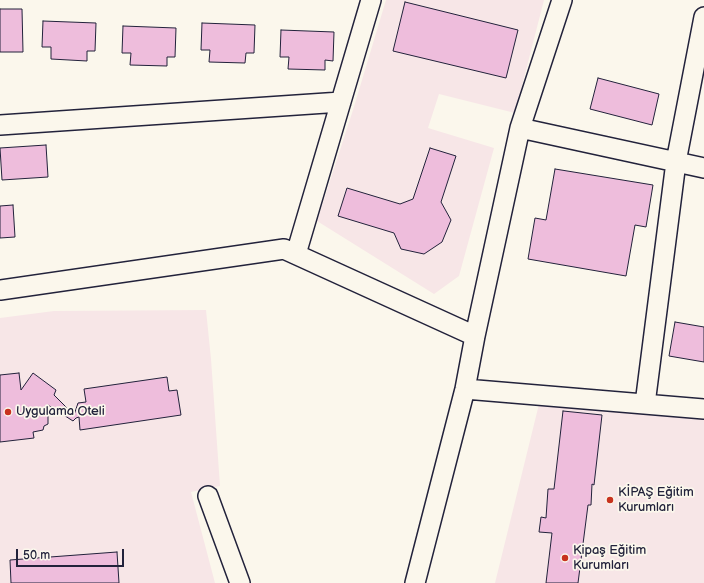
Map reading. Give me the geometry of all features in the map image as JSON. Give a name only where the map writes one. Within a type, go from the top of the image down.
[{"type":"street","points":[[296,254],[370,0]]},
{"type":"street","points":[[415,583],[465,389],[520,128],[561,0]]},
{"type":"street","points":[[645,404],[676,162],[702,41],[704,17]]},
{"type":"street","points":[[0,125],[341,102]]},
{"type":"street","points":[[520,128],[704,168]]},
{"type":"street","points":[[0,290],[284,249],[475,336]]},
{"type":"street","points":[[465,389],[704,409]]},
{"type":"street","points":[[208,496],[240,583]]},
{"type":"shaded area","points":[[386,0],[544,0],[515,113],[439,94],[428,128],[494,148],[459,276],[434,294],[317,221],[353,110]]},
{"type":"shaded area","points":[[206,310],[220,486],[191,492],[215,583],[0,583],[0,318],[54,311]]},
{"type":"shaded area","name":"KİPAŞ Eğitim Kurumları","points":[[540,400],[704,418],[704,583],[495,583]]},
{"type":"building","points":[[405,2],[518,30],[506,78],[393,51]]},
{"type":"building","points":[[0,9],[22,9],[23,52],[0,52]]},
{"type":"building","points":[[43,21],[96,23],[95,51],[87,51],[87,61],[51,59],[51,47],[42,47]]},
{"type":"building","points":[[202,23],[255,25],[254,53],[246,53],[245,63],[209,62],[210,50],[201,50]]},
{"type":"building","points":[[123,26],[176,28],[175,57],[167,57],[167,66],[130,65],[131,53],[122,53]]},
{"type":"building","points":[[281,30],[334,32],[333,61],[325,60],[325,70],[288,69],[289,57],[280,57]]},
{"type":"building","points":[[598,78],[659,94],[652,125],[590,109]]},
{"type":"building","points":[[46,145],[48,177],[2,180],[0,148]]},
{"type":"building","points":[[430,148],[456,156],[441,202],[451,220],[442,242],[424,254],[401,249],[394,233],[338,216],[347,188],[400,204],[413,199]]},
{"type":"building","points":[[555,169],[653,185],[646,227],[635,225],[626,276],[528,259],[535,218],[546,220]]},
{"type":"building","points":[[13,205],[15,237],[0,238],[0,206]]},
{"type":"building","points":[[675,322],[704,327],[704,362],[669,356]]},
{"type":"building","points":[[19,373],[21,390],[33,373],[56,390],[54,395],[74,415],[78,403],[86,402],[84,389],[167,377],[169,391],[177,390],[181,415],[80,430],[79,417],[73,421],[48,405],[48,424],[44,426],[43,430],[33,432],[34,438],[0,442],[0,375]]},
{"type":"building","points":[[563,411],[602,415],[594,485],[592,484],[591,505],[588,505],[578,583],[546,583],[552,533],[539,532],[541,517],[546,518],[548,489],[554,489]]},
{"type":"building","points":[[117,552],[119,583],[11,583],[10,560]]},
{"type":"place","name":"Uygulama Oteli","points":[[8,412]]},
{"type":"place","name":"KİPAŞ Eğitim Kurumları","points":[[610,500]]},
{"type":"place","name":"Kipaş Eğitim Kurumları","points":[[565,558]]}]
